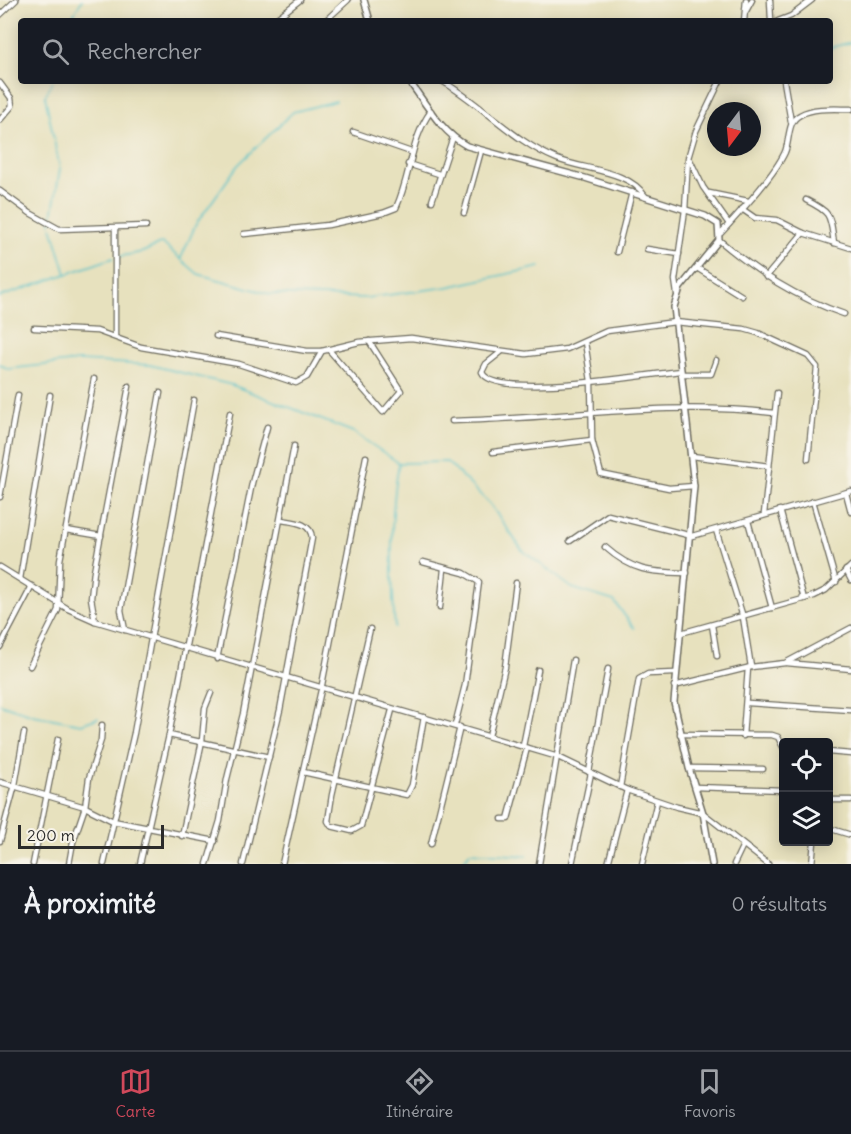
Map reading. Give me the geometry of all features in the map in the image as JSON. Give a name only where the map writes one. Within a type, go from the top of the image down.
[{"type":"street","points":[[0,15],[16,0]]},
{"type":"street","points":[[277,18],[300,0]]},
{"type":"street","points":[[328,18],[348,0]]},
{"type":"street","points":[[364,0],[369,18]]},
{"type":"street","points":[[745,18],[746,0]]},
{"type":"street","points":[[746,12],[752,0]]},
{"type":"street","points":[[770,0],[771,18]]},
{"type":"street","points":[[786,18],[812,0]]},
{"type":"street","points":[[0,83],[11,98],[12,106],[0,120]]},
{"type":"street","points":[[411,84],[453,137],[481,151],[632,192],[716,221],[720,237],[766,277],[802,298],[844,314]]},
{"type":"street","points":[[447,84],[476,102],[491,116],[548,155],[624,179],[639,187],[645,196]]},
{"type":"street","points":[[712,864],[703,813],[680,734],[674,686],[692,536],[694,486],[675,322],[677,294],[675,280],[685,210],[688,158],[696,131],[719,84]]},
{"type":"street","points":[[677,294],[784,153],[792,122],[785,84]]},
{"type":"street","points":[[792,122],[799,115],[811,111],[851,109]]},
{"type":"street","points":[[244,234],[298,230],[392,210],[399,203],[411,152],[419,130],[431,111]]},
{"type":"street","points":[[353,132],[411,152]]},
{"type":"street","points":[[432,201],[453,137]]},
{"type":"street","points":[[464,213],[481,151]]},
{"type":"street","points":[[688,158],[699,180],[729,224]]},
{"type":"street","points":[[408,164],[439,174]]},
{"type":"street","points":[[0,191],[30,213],[59,229],[146,226]]},
{"type":"street","points":[[617,252],[632,192]]},
{"type":"street","points":[[709,193],[748,201]]},
{"type":"street","points":[[806,200],[826,210],[831,216],[834,243]]},
{"type":"street","points":[[742,208],[755,218],[777,220],[803,233],[851,248]]},
{"type":"street","points":[[115,228],[115,336]]},
{"type":"street","points":[[766,277],[803,233]]},
{"type":"street","points":[[647,249],[679,254]]},
{"type":"street","points":[[697,267],[742,296]]},
{"type":"street","points":[[216,336],[294,350],[322,351],[369,340],[411,338],[526,354],[567,349],[608,331],[675,322],[744,329],[808,356],[817,367],[812,399],[808,459]]},
{"type":"street","points":[[34,328],[97,331],[141,347],[239,363],[296,383],[307,378],[322,351]]},
{"type":"street","points":[[329,350],[383,412],[401,391],[369,340]]},
{"type":"street","points":[[585,342],[591,381],[592,440],[601,474],[669,488],[694,486]]},
{"type":"street","points":[[501,352],[486,364],[482,372],[484,377],[497,383],[522,386],[681,372],[711,374],[715,371],[716,360]]},
{"type":"street","points":[[30,666],[59,603],[58,574],[94,379]]},
{"type":"street","points":[[94,621],[91,598],[129,386]]},
{"type":"street","points":[[125,630],[122,610],[160,393]]},
{"type":"street","points":[[764,514],[777,393]]},
{"type":"street","points":[[0,497],[18,395]]},
{"type":"street","points":[[20,579],[31,525],[50,395]]},
{"type":"street","points":[[104,864],[135,733],[194,400]]},
{"type":"street","points":[[452,421],[489,422],[592,412],[686,407],[774,413]]},
{"type":"street","points":[[140,864],[169,735],[230,413]]},
{"type":"street","points":[[217,659],[252,483],[267,427]]},
{"type":"street","points":[[493,452],[592,440]]},
{"type":"street","points":[[207,864],[236,749],[294,446]]},
{"type":"street","points":[[692,456],[769,466]]},
{"type":"street","points":[[282,864],[321,690],[366,458]]},
{"type":"street","points":[[570,541],[608,514],[692,536],[848,492],[851,512]]},
{"type":"street","points":[[813,501],[836,582]]},
{"type":"street","points":[[780,510],[804,599]]},
{"type":"street","points":[[243,864],[286,679],[312,538],[311,532],[305,525],[281,520]]},
{"type":"street","points":[[748,521],[772,608]]},
{"type":"street","points":[[66,530],[101,537]]},
{"type":"street","points":[[716,530],[743,617],[750,667],[743,736]]},
{"type":"street","points":[[605,547],[623,562],[639,569],[687,573]]},
{"type":"street","points":[[423,562],[471,576],[479,582],[465,685],[431,844]]},
{"type":"street","points":[[681,633],[743,617],[826,591],[851,566]]},
{"type":"street","points":[[0,567],[59,603],[94,621],[321,690],[457,726],[558,757],[627,790],[657,801],[703,813],[768,864]]},
{"type":"street","points":[[440,607],[444,569]]},
{"type":"street","points":[[846,570],[851,580]]},
{"type":"street","points":[[489,736],[505,667],[516,583]]},
{"type":"street","points":[[0,646],[32,586]]},
{"type":"street","points":[[712,625],[717,656]]},
{"type":"street","points":[[785,663],[851,628]]},
{"type":"street","points":[[370,629],[332,795],[329,824],[352,831],[361,826],[392,710]]},
{"type":"street","points":[[539,864],[573,660]]},
{"type":"street","points":[[674,686],[750,667],[785,663],[851,669]]},
{"type":"street","points":[[572,864],[609,669]]},
{"type":"street","points":[[502,819],[508,819],[525,747],[538,670]]},
{"type":"street","points":[[620,787],[639,679],[648,674],[675,673]]},
{"type":"street","points":[[182,836],[202,741],[205,708],[211,693]]},
{"type":"street","points":[[748,703],[851,710]]},
{"type":"street","points":[[303,772],[409,794],[424,717]]},
{"type":"street","points":[[69,864],[73,842],[85,807],[89,778],[96,759],[102,725]]},
{"type":"street","points":[[0,841],[15,785],[24,733]]},
{"type":"street","points":[[680,734],[775,735],[779,742]]},
{"type":"street","points":[[169,735],[269,757]]},
{"type":"street","points":[[33,864],[58,739]]},
{"type":"street","points":[[833,752],[851,754]]},
{"type":"street","points":[[689,768],[763,770]]},
{"type":"street","points":[[0,782],[85,807],[113,821],[214,841]]},
{"type":"street","points":[[695,787],[779,790]]},
{"type":"street","points":[[608,864],[627,790]]},
{"type":"street","points":[[833,800],[851,800]]},
{"type":"street","points":[[642,864],[657,801]]},
{"type":"street","points":[[833,830],[851,835]]},
{"type":"street","points":[[734,864],[743,845]]},
{"type":"street","points":[[812,864],[814,846]]},
{"type":"waterway","points":[[72,18],[82,0]]},
{"type":"waterway","points":[[833,47],[851,42]]},
{"type":"waterway","points":[[51,84],[45,96],[60,169],[51,223]]},
{"type":"waterway","points":[[181,258],[196,224],[238,165],[293,112],[336,101]]},
{"type":"waterway","points":[[52,227],[66,274]]},
{"type":"waterway","points":[[117,257],[143,252],[162,243],[198,274],[270,294],[366,298],[447,287],[540,267]]},
{"type":"waterway","points":[[0,297],[113,258]]},
{"type":"waterway","points":[[0,364],[8,369],[79,361],[150,365],[232,385],[353,432],[399,463],[447,462],[490,504],[522,550],[572,588],[614,601],[634,628]]},
{"type":"waterway","points":[[395,628],[392,546],[399,463]]},
{"type":"waterway","points":[[0,704],[33,715],[81,724],[98,718]]},
{"type":"waterway","points":[[462,864],[470,852],[527,856]]}]
